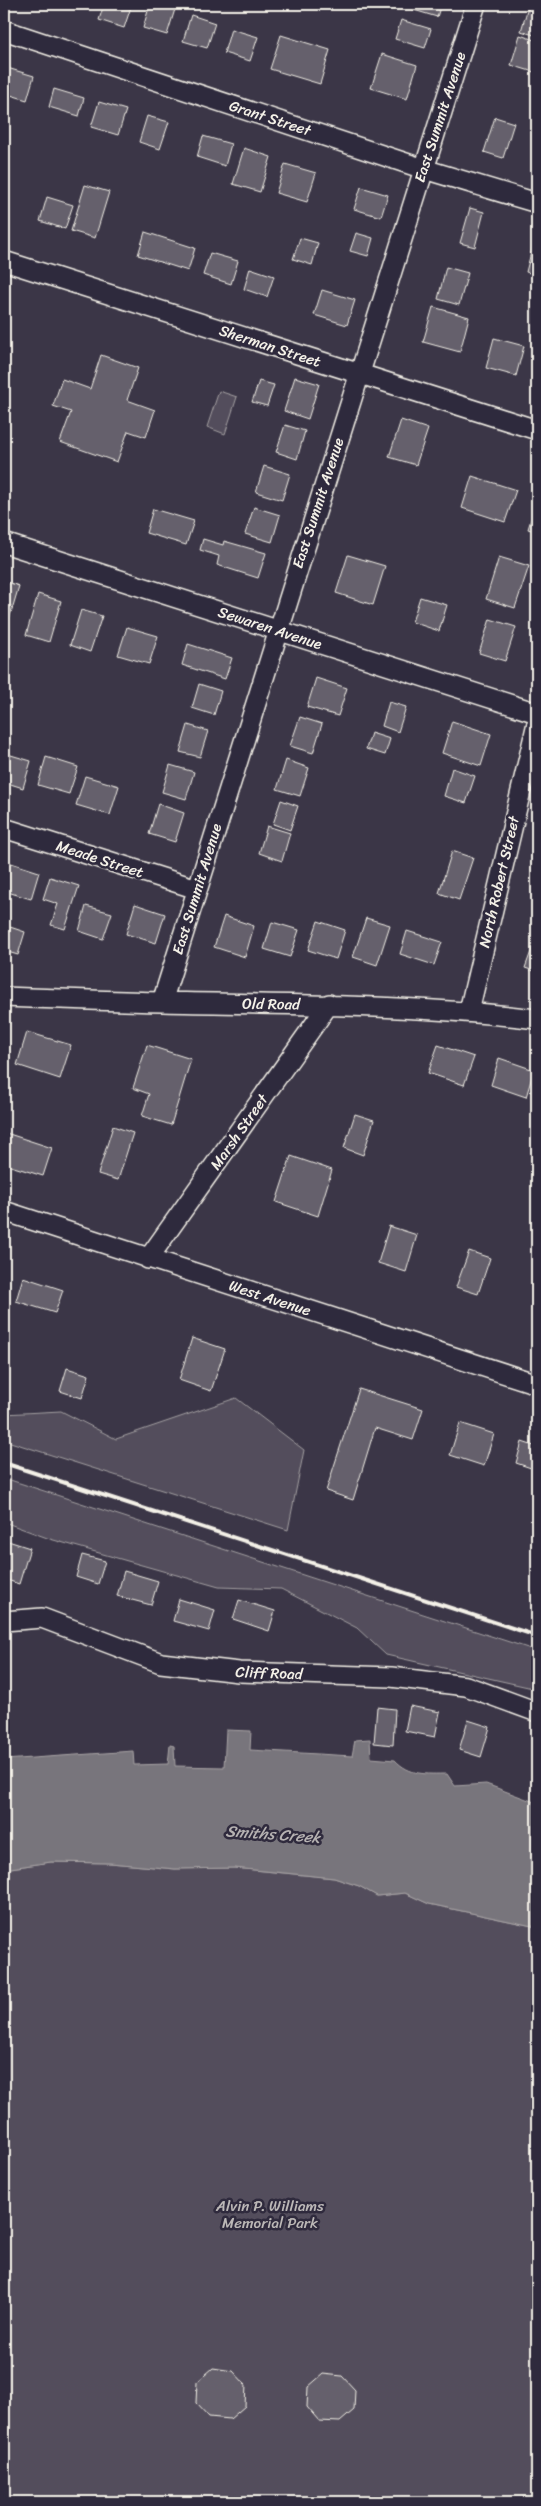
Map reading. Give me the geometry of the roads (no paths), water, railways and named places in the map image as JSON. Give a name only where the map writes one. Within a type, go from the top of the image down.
[{"type":"street","name":"East Summit Avenue","points":[[162,1002],[476,4]]},
{"type":"street","name":"Grant Street","points":[[4,30],[424,169],[537,203]]},
{"type":"street","name":"Sherman Street","points":[[4,261],[537,430]]},
{"type":"street","name":"Sewaren Avenue","points":[[4,543],[537,712]]},
{"type":"street","name":"North Robert Street","points":[[469,1011],[537,723]]},
{"type":"street","name":"Meade Street","points":[[4,828],[196,890]]},
{"type":"street","name":"Old Road","points":[[4,997],[162,1002],[329,1004],[469,1011],[537,1018]]},
{"type":"street","name":"Marsh Street","points":[[148,1259],[329,1004]]},
{"type":"street","name":"West Avenue","points":[[4,1212],[537,1384]]},
{"type":"street","name":"Cliff Road","points":[[4,1621],[42,1618],[162,1663],[239,1672],[391,1677],[466,1686],[537,1712]]},
{"type":"water","name":"Smiths Creek","points":[[226,1730],[251,1731],[250,1750],[352,1756],[355,1740],[370,1739],[371,1758],[395,1760],[406,1769],[419,1773],[447,1774],[455,1786],[486,1784],[537,1803],[537,1927],[429,1904],[405,1893],[377,1896],[359,1886],[334,1878],[234,1868],[175,1869],[110,1863],[51,1862],[4,1869],[4,1760],[133,1751],[134,1765],[168,1764],[170,1745],[174,1746],[175,1766],[224,1767]]},
{"type":"railway","points":[[4,1463],[537,1636]]},
{"type":"park label","name":"Alvin P. Williams Memorial Park","points":[[270,2214]]}]
